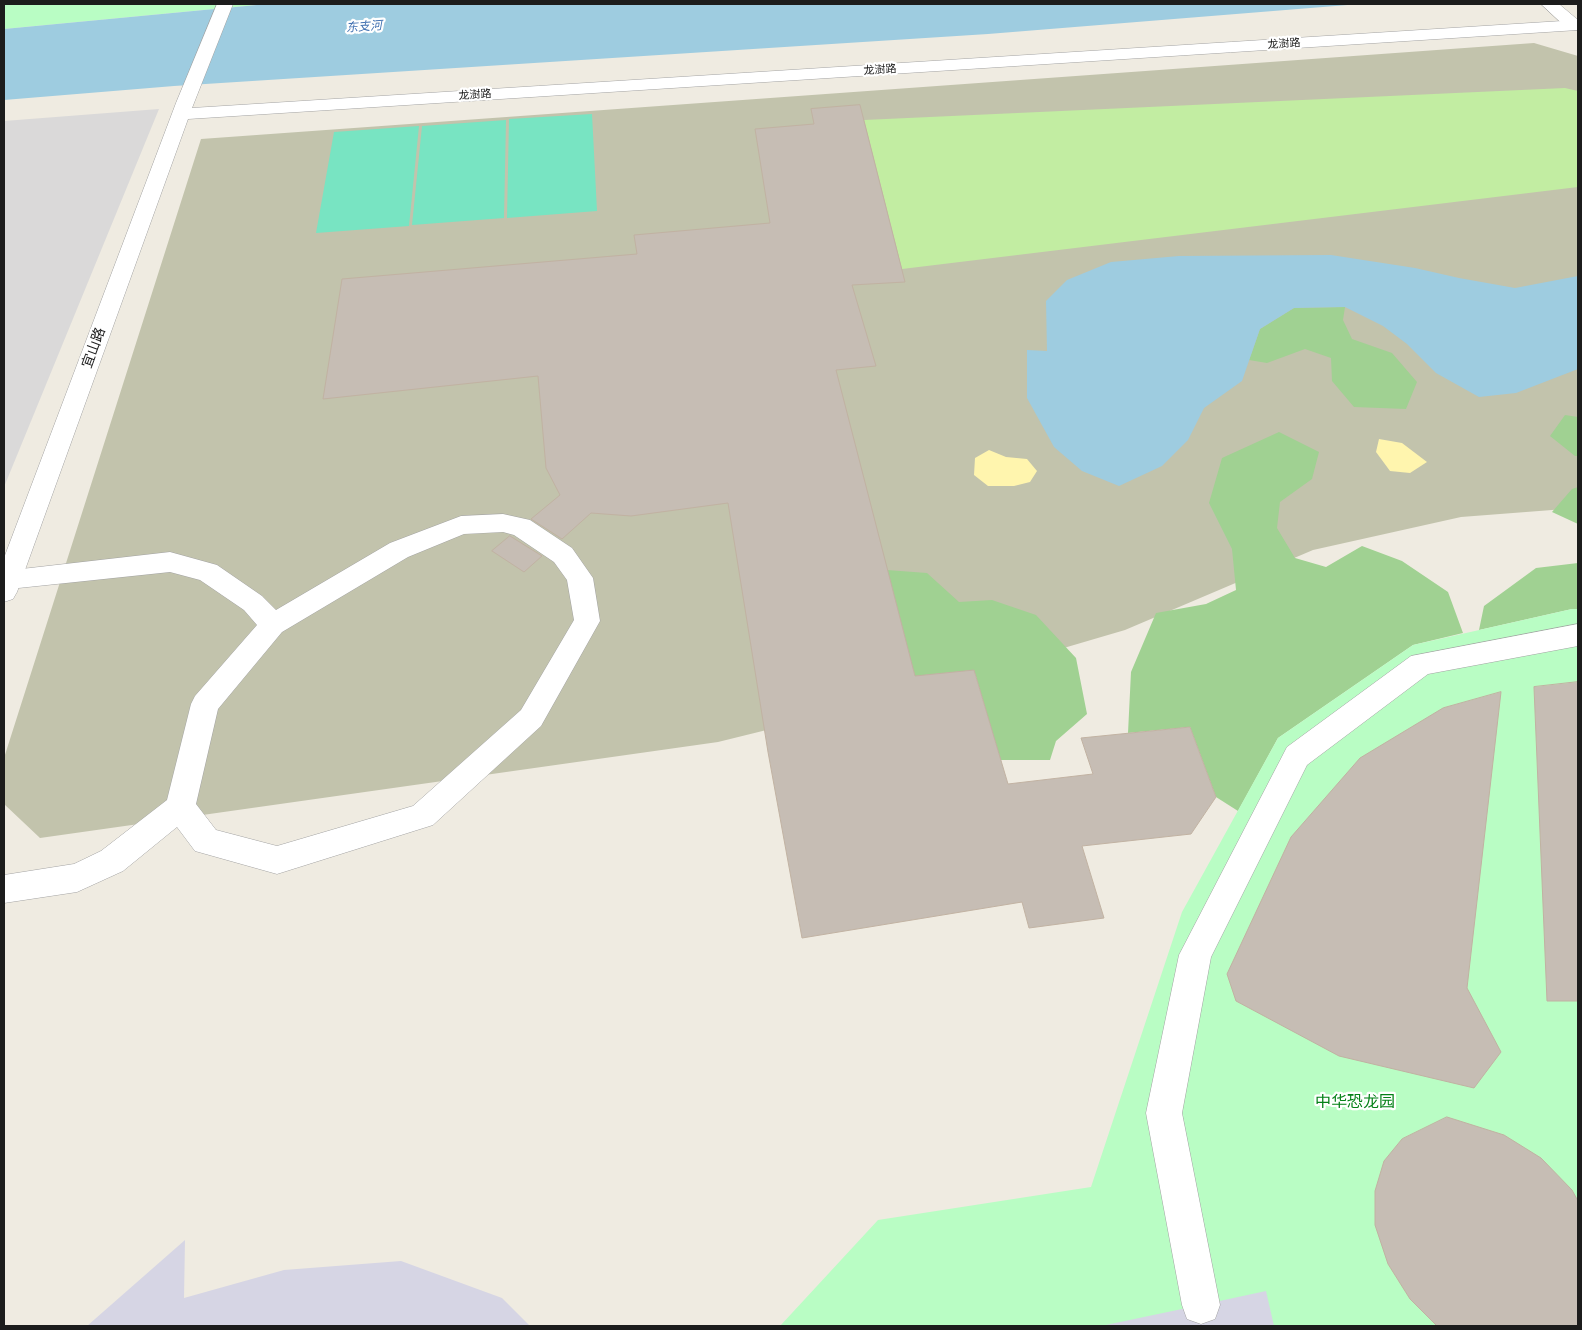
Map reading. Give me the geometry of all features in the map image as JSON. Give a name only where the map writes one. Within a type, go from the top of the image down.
[{"type":"street","name":"宜山路","points":[[6,586],[183,108],[224,4]]},
{"type":"street","points":[[1548,4],[1576,26]]},
{"type":"street","name":"龙澍路","points":[[183,108],[1576,26]]},
{"type":"street","points":[[4,889],[77,878],[112,861],[180,807],[205,704],[274,625],[398,550],[461,525],[503,522],[521,527],[563,555],[580,578],[587,621],[531,718],[422,816],[277,860],[206,841],[180,807]]},
{"type":"street","points":[[6,586],[170,562],[208,572],[252,603],[274,625]]},
{"type":"street","points":[[1201,1305],[1164,1113],[1195,955],[1297,756],[1420,664],[1578,635]]},
{"type":"shaded area","points":[[1534,43],[1578,56],[1578,508],[1461,517],[1313,550],[1125,630],[880,702],[718,742],[40,838],[4,804],[4,758],[201,139]]},
{"type":"shaded area","points":[[159,109],[4,487],[4,121]]},
{"type":"shaded area","points":[[185,1240],[184,1298],[284,1270],[401,1261],[502,1298],[530,1326],[87,1326]]},
{"type":"shaded area","points":[[1266,1291],[1274,1326],[1101,1326],[1201,1305]]},
{"type":"green space","points":[[4,4],[267,4],[4,29]]},
{"type":"green space","points":[[1565,88],[1578,91],[1578,187],[902,269],[864,120]]},
{"type":"green space","points":[[592,114],[597,211],[507,218],[509,119]]},
{"type":"green space","points":[[506,120],[504,218],[412,225],[422,126]]},
{"type":"green space","points":[[419,126],[409,226],[316,233],[334,132]]},
{"type":"green space","points":[[1345,307],[1343,320],[1352,339],[1392,353],[1417,382],[1406,409],[1354,407],[1332,381],[1331,358],[1305,349],[1267,363],[1249,360],[1260,329],[1294,308]]},
{"type":"green space","points":[[1565,415],[1578,417],[1578,456],[1575,456],[1550,436]]},
{"type":"green space","points":[[1279,432],[1319,452],[1312,479],[1280,502],[1277,528],[1295,558],[1326,567],[1362,546],[1402,561],[1448,592],[1463,633],[1413,645],[1278,738],[1238,811],[1216,797],[1190,727],[1128,733],[1131,672],[1156,613],[1206,604],[1236,590],[1232,549],[1209,503],[1222,458]]},
{"type":"green space","points":[[1578,487],[1578,524],[1552,512],[1572,489]]},
{"type":"green space","points":[[1578,563],[1578,609],[1479,630],[1484,606],[1536,568]]},
{"type":"green space","points":[[887,570],[927,573],[959,602],[992,600],[1036,615],[1076,658],[1087,714],[1056,741],[1050,760],[1000,760],[974,670],[915,676]]},
{"type":"green space","name":"中华恐龙园","points":[[1578,609],[1578,1326],[780,1326],[878,1220],[1091,1187],[1182,912],[1278,738],[1413,645]]},
{"type":"sand","points":[[1379,439],[1402,443],[1427,462],[1410,473],[1390,471],[1376,452]]},
{"type":"sand","points":[[989,450],[1006,457],[1027,459],[1037,471],[1030,482],[1014,486],[988,486],[974,475],[975,458]]},
{"type":"water","name":"东支河","points":[[267,4],[1360,4],[988,34],[174,86],[4,100],[4,29]]},
{"type":"water","points":[[1331,255],[1415,268],[1515,288],[1578,276],[1578,369],[1516,393],[1479,397],[1436,373],[1407,344],[1383,326],[1345,307],[1294,308],[1260,329],[1242,381],[1204,408],[1188,440],[1162,466],[1119,486],[1082,471],[1054,447],[1027,398],[1027,350],[1047,351],[1046,301],[1067,280],[1111,262],[1179,256]]},
{"type":"building","points":[[860,105],[905,282],[852,285],[876,366],[836,370],[915,676],[974,670],[1008,784],[1093,774],[1081,738],[1190,727],[1216,797],[1191,834],[1082,846],[1104,918],[1029,928],[1022,902],[802,938],[768,752],[728,503],[631,516],[591,513],[562,539],[531,519],[560,495],[546,468],[538,376],[323,399],[342,279],[637,254],[634,235],[770,223],[755,129],[814,124],[811,109]]},
{"type":"building","points":[[510,536],[542,556],[524,572],[492,551]]},
{"type":"building","points":[[1578,682],[1578,1001],[1547,1001],[1534,687]]},
{"type":"building","points":[[1501,692],[1467,988],[1501,1052],[1474,1088],[1339,1056],[1236,1001],[1227,974],[1291,837],[1360,758],[1443,708]]},
{"type":"building","points":[[1447,1117],[1504,1135],[1541,1158],[1572,1190],[1578,1201],[1578,1326],[1437,1326],[1410,1299],[1388,1264],[1375,1225],[1375,1191],[1384,1161],[1402,1139]]}]
